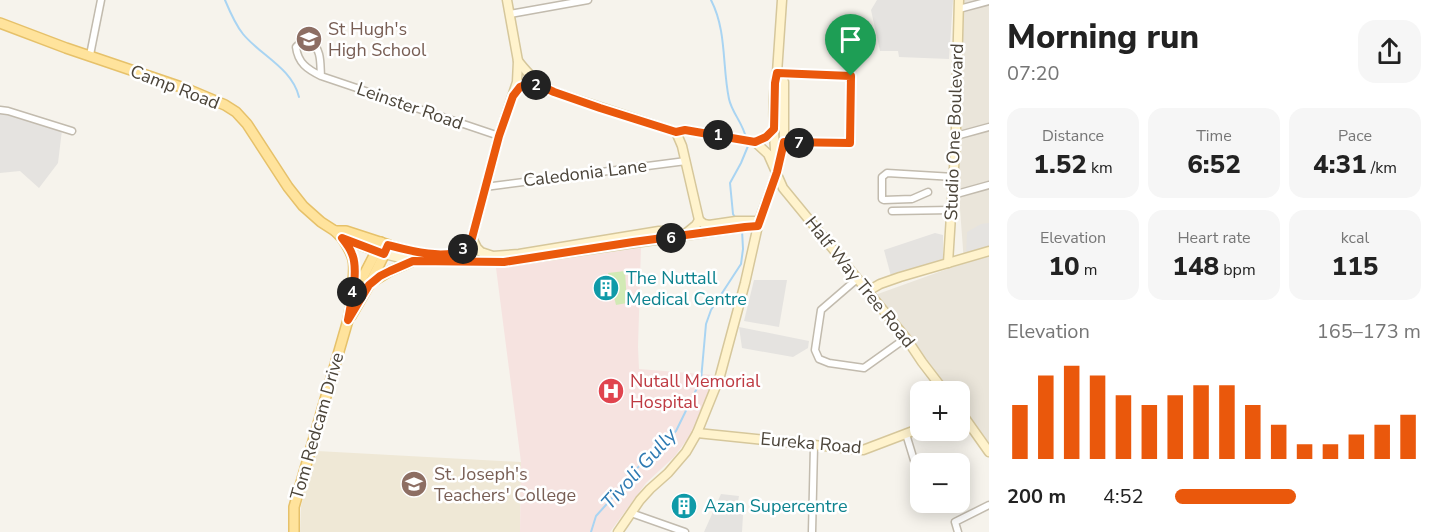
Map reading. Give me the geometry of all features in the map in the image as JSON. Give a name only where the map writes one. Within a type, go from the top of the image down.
[{"type":"main road","points":[[385,243],[404,249],[446,255],[462,250],[472,238],[499,136],[517,82],[518,61],[507,0]]},
{"type":"main road","points":[[777,172],[774,129],[775,83],[782,0]]},
{"type":"main road","name":"Studio One Boulevard","points":[[948,263],[956,136],[959,5]]},
{"type":"main road","name":"Camp Road","points":[[0,23],[187,89],[236,112],[247,124],[288,188],[303,206],[339,234],[381,253]]},
{"type":"main road","points":[[518,61],[529,76],[541,86]]},
{"type":"main road","points":[[618,532],[650,489],[686,452],[697,433],[720,376],[758,224],[777,172],[784,142],[784,82],[777,73]]},
{"type":"main road","points":[[513,96],[516,91],[530,83],[676,132],[685,130],[750,141],[766,137],[774,129]]},
{"type":"main road","points":[[676,132],[686,161],[699,220],[710,225],[758,224]]},
{"type":"main road","name":"Half Way Tree Road","points":[[750,141],[768,153],[783,188],[906,338],[937,381]]},
{"type":"main road","points":[[683,236],[699,220]]},
{"type":"main road","points":[[381,253],[413,261],[504,262],[683,236],[740,224]]},
{"type":"main road","name":"Camp Road","points":[[339,234],[346,231],[385,243]]},
{"type":"main road","points":[[472,238],[481,252],[493,256],[519,254],[659,231],[671,231],[683,236]]},
{"type":"main road","points":[[339,234],[352,253],[355,262],[352,298]]},
{"type":"main road","name":"Tom Redcam Drive","points":[[348,320],[369,285],[385,243]]},
{"type":"main road","points":[[868,291],[900,277],[989,251]]},
{"type":"main road","name":"Tom Redcam Drive","points":[[294,532],[294,507],[348,320],[352,298],[381,253]]},
{"type":"main road","points":[[369,285],[380,276],[413,261]]},
{"type":"main road","points":[[970,426],[989,452]]},
{"type":"main road","name":"Eureka Road","points":[[697,433],[862,450],[910,432]]},
{"type":"street","points":[[90,55],[101,0]]},
{"type":"street","points":[[510,14],[588,0]]},
{"type":"street","points":[[959,5],[989,1]]},
{"type":"street","points":[[311,42],[317,46],[321,76],[309,71],[300,61],[296,47],[300,43],[311,42]]},
{"type":"street","points":[[777,73],[851,76],[850,143],[784,142]]},
{"type":"street","name":"Leinster Road","points":[[321,76],[499,136]]},
{"type":"street","points":[[0,110],[72,131]]},
{"type":"street","points":[[956,136],[989,127]]},
{"type":"street","name":"Caledonia Lane","points":[[485,186],[686,161]]},
{"type":"street","points":[[928,192],[912,199],[884,200],[882,199],[882,177],[887,173],[954,177]]},
{"type":"street","points":[[953,195],[989,185]]},
{"type":"street","points":[[892,210],[952,210]]},
{"type":"street","points":[[857,279],[821,310],[815,350],[819,359],[829,363],[864,368],[906,338]]},
{"type":"street","points":[[906,434],[912,453]]},
{"type":"street","points":[[812,532],[814,446]]},
{"type":"street","points":[[958,532],[955,522],[989,505]]},
{"type":"street","points":[[631,513],[685,532]]},
{"type":"shaded area","points":[[877,0],[953,0],[949,59],[899,57],[898,51],[880,51],[871,10]]},
{"type":"shaded area","points":[[964,0],[989,0],[989,444],[970,418],[970,381],[942,381],[875,295],[964,263],[958,181]]},
{"type":"shaded area","points":[[0,112],[62,130],[58,163],[39,188],[20,171],[0,173]]},
{"type":"shaded area","points":[[989,223],[989,248],[966,255],[967,232],[981,224]]},
{"type":"shaded area","points":[[935,233],[943,235],[943,259],[939,264],[891,276],[884,250]]},
{"type":"shaded area","name":"Nutall Memorial Hospital","points":[[641,248],[639,369],[714,375],[705,408],[692,433],[674,457],[646,483],[610,532],[520,532],[521,462],[496,268]]},
{"type":"shaded area","points":[[754,280],[787,280],[779,327],[744,321]]},
{"type":"shaded area","points":[[739,327],[809,341],[808,348],[793,357],[742,348]]},
{"type":"shaded area","name":"St. Joseph's Teachers' College","points":[[317,451],[521,462],[520,532],[300,532],[301,506]]},
{"type":"shaded area","points":[[721,494],[739,496],[736,512],[743,515],[742,532],[704,532]]},
{"type":"green space","points":[[625,271],[627,303],[616,305],[608,273]]},
{"type":"waterway","points":[[225,0],[243,34],[283,70],[290,78],[299,97]]},
{"type":"waterway","name":"Tivoli Gully","points":[[711,0],[720,24],[729,99],[746,138]]},
{"type":"waterway","name":"Tivoli Gully","points":[[736,219],[733,214],[730,183],[741,163],[748,146],[747,143]]},
{"type":"waterway","name":"Tivoli Gully","points":[[591,532],[596,516],[631,474],[676,431],[701,380],[706,324],[711,310],[741,264],[742,230]]},
{"type":"place","name":"St Hugh's High School","points":[[309,39]]},
{"type":"place","name":"The Nuttall Medical Centre","points":[[606,288]]},
{"type":"place","name":"Nutall Memorial Hospital","points":[[611,391]]},
{"type":"place","name":"St. Joseph's Teachers' College","points":[[414,484]]},
{"type":"place","name":"Azan Supercentre","points":[[684,506]]},
{"type":"route","points":[[777,73],[851,76],[850,143],[784,142],[777,172],[758,226],[504,262],[413,261],[380,276],[369,285],[348,320],[355,262],[342,238],[384,254],[388,245],[446,255],[467,246],[472,238],[499,136],[513,96],[524,85],[530,83],[541,86],[676,132],[685,130],[755,142],[766,137],[774,129],[777,73]]}]
